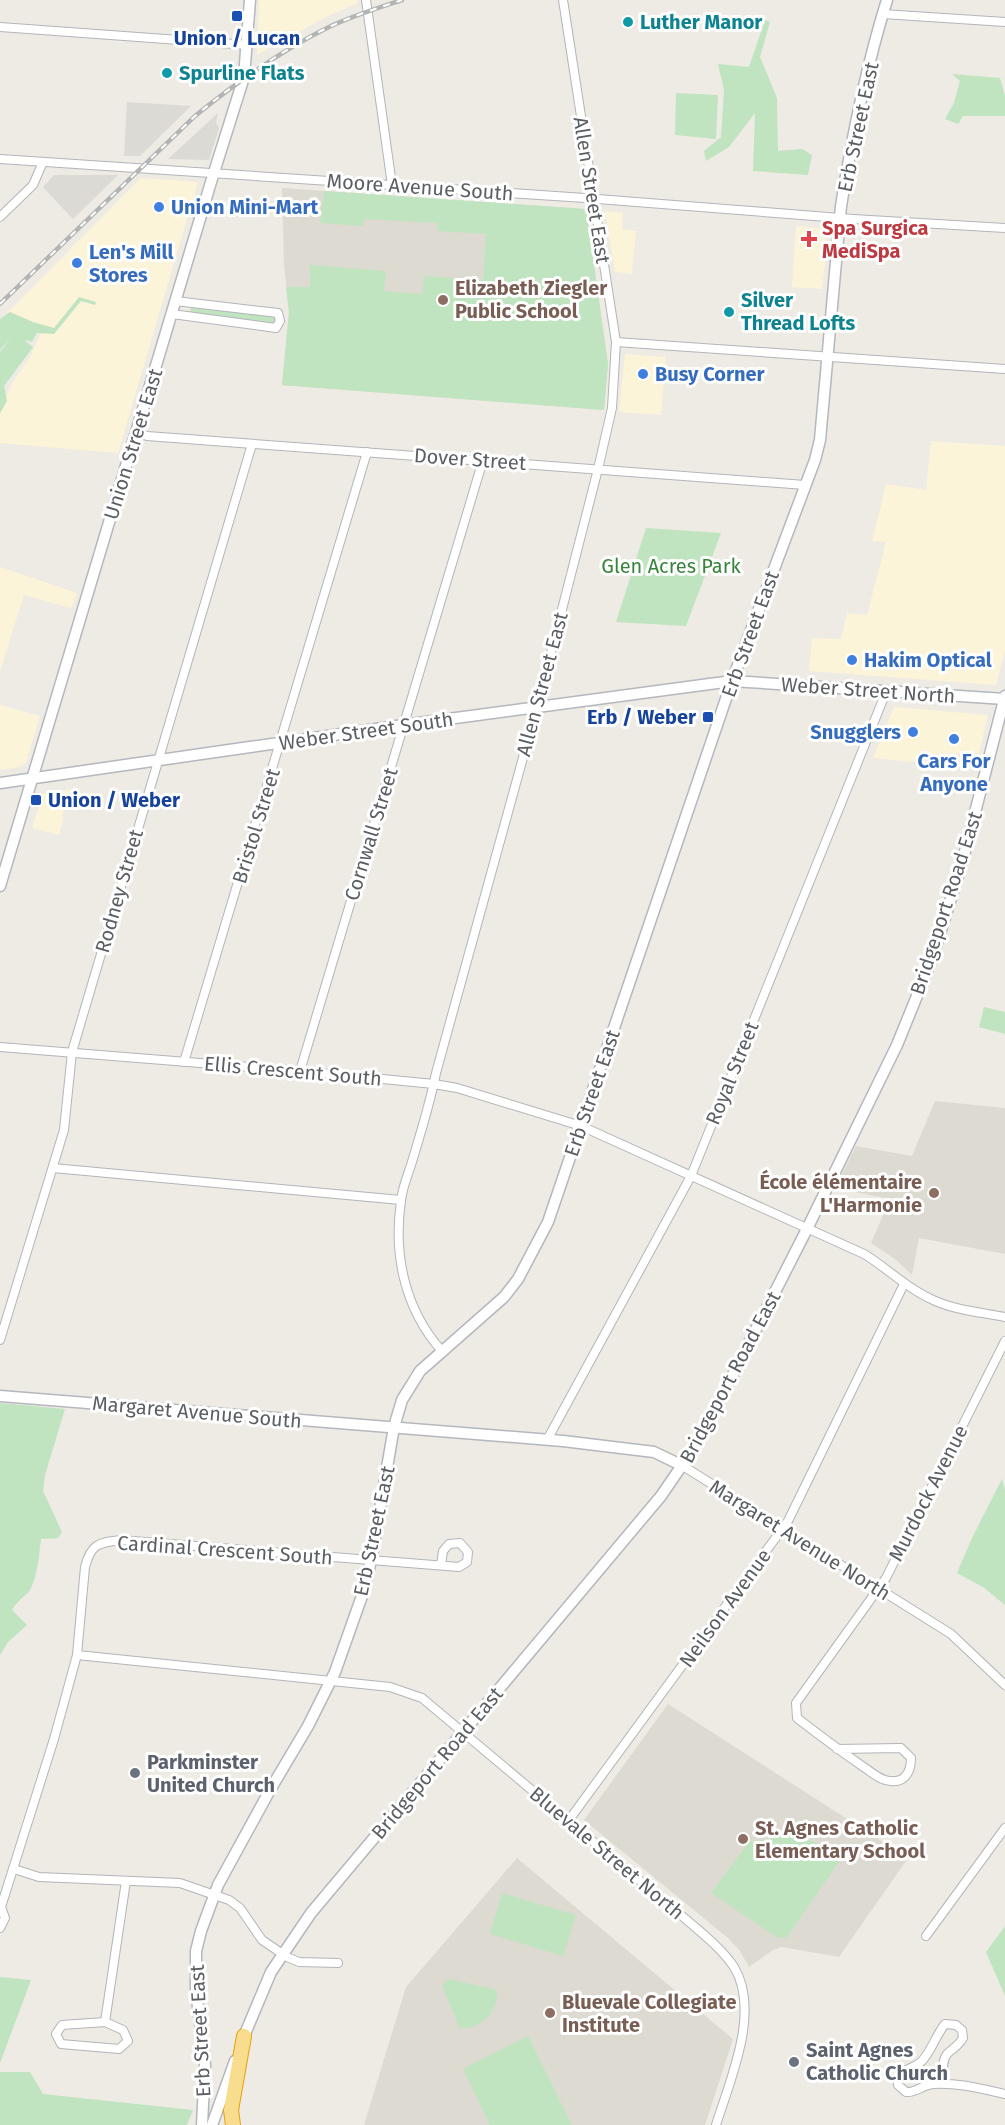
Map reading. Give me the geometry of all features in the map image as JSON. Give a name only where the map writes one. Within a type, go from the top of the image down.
[{"type":"highway","points":[[233,2125],[231,2110],[244,2036]]},
{"type":"main road","name":"Union Street East","points":[[0,886],[244,77],[250,0]]},
{"type":"main road","name":"Erb Street East","points":[[202,2125],[205,2065],[196,1990],[196,1951],[214,1894],[332,1681],[363,1593],[371,1561],[394,1427],[402,1400],[420,1371],[441,1350],[487,1313],[518,1279],[548,1222],[732,681],[820,440],[840,217],[847,169],[858,114],[887,0]]},
{"type":"main road","name":"Weber Street South","points":[[0,783],[403,725],[732,681]]},
{"type":"main road","name":"Weber Street North","points":[[732,681],[1005,698]]},
{"type":"main road","name":"Bridgeport Road East","points":[[212,2125],[244,2036],[271,1972],[311,1913],[661,1496],[700,1439],[897,1046],[932,959],[962,864],[1005,698]]},
{"type":"main road","name":"Margaret Avenue South","points":[[0,1396],[394,1427]]},
{"type":"main road","name":"Margaret Avenue North","points":[[394,1427],[654,1452],[683,1466]]},
{"type":"street","points":[[366,0],[392,185]]},
{"type":"street","name":"Allen Street East","points":[[441,1350],[430,1338],[418,1317],[405,1287],[399,1254],[401,1200],[537,707],[612,408],[616,342],[563,0]]},
{"type":"street","points":[[883,14],[1005,22]]},
{"type":"street","points":[[0,27],[248,45]]},
{"type":"street","name":"Moore Avenue South","points":[[0,159],[1005,228]]},
{"type":"street","points":[[0,217],[33,185],[43,162]]},
{"type":"street","points":[[172,314],[276,328],[280,321],[278,313],[176,301]]},
{"type":"street","points":[[616,342],[1005,369]]},
{"type":"street","name":"Dover Street","points":[[136,433],[147,436],[805,485]]},
{"type":"street","name":"Rodney Street","points":[[0,1340],[64,1130],[72,1052],[252,444]]},
{"type":"street","name":"Bristol Street","points":[[184,1062],[367,452]]},
{"type":"street","name":"Cornwall Street","points":[[300,1071],[483,460]]},
{"type":"street","name":"Royal Street","points":[[547,1440],[691,1176],[886,692]]},
{"type":"street","name":"Ellis Crescent South","points":[[0,1047],[300,1071],[457,1088],[581,1126],[864,1254],[904,1284],[929,1298],[951,1307],[1005,1317]]},
{"type":"street","points":[[53,1168],[401,1200]]},
{"type":"street","name":"Neilson Avenue","points":[[569,1820],[783,1528],[904,1284]]},
{"type":"street","name":"Murdock Avenue","points":[[837,1749],[901,1748],[911,1758],[911,1768],[907,1777],[896,1781],[884,1780],[837,1749],[797,1718],[796,1703],[879,1589],[1005,1341]]},
{"type":"street","name":"Margaret Avenue North","points":[[683,1466],[951,1634],[1005,1685]]},
{"type":"street","name":"Cardinal Crescent South","points":[[0,1928],[5,1918],[0,1907],[14,1869],[77,1655],[88,1555],[100,1542],[120,1540],[371,1561]]},
{"type":"street","points":[[371,1561],[441,1565]]},
{"type":"street","name":"Bluevale Street North","points":[[77,1655],[390,1687],[422,1698],[713,1944],[734,1968],[739,1978],[744,2002],[743,2032],[716,2125]]},
{"type":"street","points":[[926,1936],[1005,1828]]},
{"type":"street","points":[[14,1869],[39,1876],[180,1883],[229,1900],[240,1908],[262,1940],[282,1954],[299,1962],[338,1963]]},
{"type":"street","points":[[105,2022],[126,1881]]},
{"type":"street","points":[[105,2022],[123,2030],[128,2042],[119,2049],[61,2044],[56,2034],[62,2025],[105,2022]]},
{"type":"street","points":[[944,2084],[943,2065],[946,2054],[957,2047],[963,2038],[963,2030],[956,2025],[945,2024],[936,2043],[920,2063],[903,2070],[898,2077],[898,2085],[906,2092],[914,2092],[927,2085],[944,2084],[1005,2094]]},
{"type":"shaded area","points":[[259,0],[357,0],[358,3],[326,17],[257,55]]},
{"type":"shaded area","points":[[127,102],[191,106],[140,156],[124,156]]},
{"type":"shaded area","points":[[218,113],[216,123],[219,128],[209,160],[168,159]]},
{"type":"shaded area","points":[[54,175],[118,175],[73,219],[43,187]]},
{"type":"shaded area","points":[[141,178],[198,182],[118,453],[0,443],[0,415],[11,385],[28,360],[44,327],[7,313]]},
{"type":"shaded area","name":"Elizabeth Ziegler Public School","points":[[282,188],[586,209],[608,364],[604,410],[282,385],[289,312],[284,264]]},
{"type":"shaded area","points":[[605,211],[623,213],[622,229],[636,231],[632,274],[615,272]]},
{"type":"shaded area","points":[[796,226],[829,229],[822,289],[792,287]]},
{"type":"shaded area","points":[[625,354],[666,357],[661,415],[619,412]]},
{"type":"shaded area","points":[[931,441],[1005,446],[1005,650],[996,685],[809,671],[812,638],[841,639],[847,613],[867,615],[886,542],[872,541],[886,484],[926,490]]},
{"type":"shaded area","points":[[0,567],[77,593],[71,608],[24,595],[0,671]]},
{"type":"shaded area","points":[[0,705],[40,716],[26,763],[20,767],[0,770]]},
{"type":"shaded area","points":[[894,707],[988,715],[979,753],[924,754],[922,763],[873,758]]},
{"type":"shaded area","points":[[71,789],[62,816],[64,817],[59,835],[32,828],[43,794]]},
{"type":"shaded area","name":"École élémentaire L'Harmonie","points":[[935,1101],[1005,1108],[1005,1254],[919,1238],[912,1275],[895,1259],[871,1243],[890,1199],[835,1188],[856,1146],[912,1156]]},
{"type":"shaded area","name":"St. Agnes Catholic Elementary School","points":[[668,1704],[908,1858],[839,1957],[782,1947],[773,1950],[749,1967],[740,1951],[728,1938],[584,1820]]},
{"type":"shaded area","name":"Bluevale Collegiate Institute","points":[[517,1858],[733,2039],[705,2125],[364,2125],[406,1987]]},
{"type":"green space","points":[[765,20],[770,22],[760,57],[777,98],[778,151],[802,149],[812,155],[808,175],[753,171],[755,113],[729,147],[706,161],[704,151],[721,137],[724,90],[718,64],[749,67]]},
{"type":"green space","points":[[952,74],[1000,78],[1005,96],[1005,116],[963,116],[958,124],[945,119],[954,103],[960,81]]},
{"type":"green space","points":[[676,93],[718,95],[716,139],[675,135]]},
{"type":"green space","name":"Elizabeth Ziegler Public School","points":[[324,191],[586,209],[608,364],[604,410],[282,385],[289,312],[286,287],[310,287],[310,265],[386,271],[384,291],[422,294],[424,276],[483,280],[486,234],[438,231],[437,223],[364,219],[363,226],[320,223]]},
{"type":"green space","points":[[79,297],[96,302],[95,305],[81,301],[54,334],[37,333],[32,342],[24,340],[33,347],[4,386],[7,401],[0,413],[0,352],[11,337],[0,350],[0,319],[10,312],[54,328]]},
{"type":"green space","points":[[191,308],[276,316],[275,324],[190,314]]},
{"type":"green space","name":"Glen Acres Park","points":[[646,528],[721,533],[686,626],[616,622]]},
{"type":"green space","points":[[984,1007],[1005,1012],[1005,1034],[979,1027]]},
{"type":"green space","points":[[0,1403],[65,1409],[45,1475],[43,1491],[62,1532],[58,1538],[41,1539],[38,1564],[30,1591],[12,1610],[27,1625],[8,1642],[0,1655]]},
{"type":"green space","points":[[1002,1479],[1005,1490],[1005,1605],[983,1587],[957,1573]]},
{"type":"green space","points":[[794,1835],[845,1853],[787,1937],[778,1938],[711,1893],[749,1842]]},
{"type":"green space","points":[[502,1893],[576,1915],[563,1956],[490,1934]]},
{"type":"green space","points":[[1005,1926],[1005,1996],[986,1952]]},
{"type":"green space","points":[[0,1977],[31,1980],[0,2063]]},
{"type":"green space","points":[[449,1979],[497,1990],[494,2006],[487,2018],[468,2028],[460,2029],[442,1985]]},
{"type":"green space","points":[[528,2036],[572,2125],[490,2125],[463,2069]]},
{"type":"green space","points":[[0,2072],[30,2072],[43,2094],[193,2110],[187,2125],[0,2125]]},
{"type":"railway","points":[[0,304],[195,116],[227,91],[311,36],[347,19],[402,0]]},
{"type":"place","name":"Union / Lucan","points":[[237,16]]},
{"type":"place","name":"Luther Manor","points":[[628,22]]},
{"type":"place","name":"Spurline Flats","points":[[167,73]]},
{"type":"place","name":"Union Mini-Mart","points":[[159,207]]},
{"type":"place","name":"Spa Surgica MediSpa","points":[[809,239]]},
{"type":"place","name":"Len's Mill Stores","points":[[77,263]]},
{"type":"place","name":"Elizabeth Ziegler Public School","points":[[443,300]]},
{"type":"place","name":"Silver Thread Lofts","points":[[729,312]]},
{"type":"place","name":"Busy Corner","points":[[643,374]]},
{"type":"place","name":"Hakim Optical","points":[[852,660]]},
{"type":"place","name":"Erb / Weber","points":[[708,717]]},
{"type":"place","name":"Snugglers","points":[[913,732]]},
{"type":"place","name":"Cars For Anyone","points":[[954,739]]},
{"type":"place","name":"Union / Weber","points":[[36,800]]},
{"type":"place","name":"École élémentaire L'Harmonie","points":[[934,1193]]},
{"type":"place","name":"Parkminster United Church","points":[[135,1773]]},
{"type":"place","name":"St. Agnes Catholic Elementary School","points":[[743,1839]]},
{"type":"place","name":"Bluevale Collegiate Institute","points":[[550,2013]]},
{"type":"place","name":"Saint Agnes Catholic Church","points":[[794,2062]]}]
